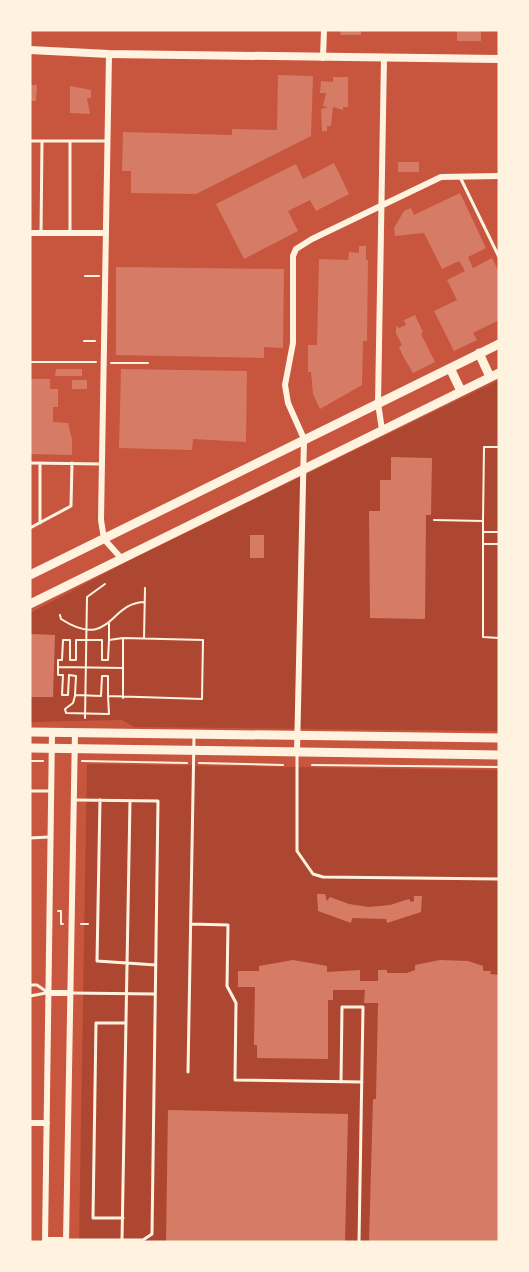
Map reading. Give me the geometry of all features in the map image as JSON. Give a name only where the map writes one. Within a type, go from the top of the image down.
[{"type":"main road","points":[[30,576],[499,344]]},
{"type":"main road","points":[[30,604],[495,375],[479,353]]},
{"type":"main road","points":[[450,368],[461,391]]},
{"type":"main road","points":[[30,732],[499,738]]},
{"type":"main road","points":[[30,748],[499,755]]},
{"type":"street","points":[[324,30],[324,58]]},
{"type":"street","points":[[30,50],[109,54],[499,59]]},
{"type":"street","points":[[109,54],[101,520],[104,539],[121,558]]},
{"type":"street","points":[[382,430],[378,403],[384,58]]},
{"type":"street","points":[[297,752],[304,440],[288,402],[285,386],[293,343],[293,256],[296,249],[441,177],[499,176]]},
{"type":"street","points":[[30,233],[106,233]]},
{"type":"street","points":[[52,732],[45,1241],[66,1241],[75,732]]},
{"type":"street","points":[[48,993],[70,993]]},
{"type":"street","points":[[30,1123],[47,1123]]},
{"type":"lane","points":[[30,141],[108,141]]},
{"type":"lane","points":[[40,233],[42,141]]},
{"type":"lane","points":[[70,141],[70,233]]},
{"type":"lane","points":[[459,176],[499,257]]},
{"type":"lane","points":[[30,463],[102,464]]},
{"type":"lane","points":[[40,463],[40,523]]},
{"type":"lane","points":[[30,528],[71,506],[72,463]]},
{"type":"lane","points":[[188,1072],[194,734]]},
{"type":"lane","points":[[297,752],[297,851],[304,865],[313,874],[323,877],[499,879]]},
{"type":"lane","points":[[30,791],[51,791]]},
{"type":"lane","points":[[66,1241],[143,1241],[152,1234],[158,801],[74,800]]},
{"type":"lane","points":[[100,800],[98,961],[156,965]]},
{"type":"lane","points":[[119,1241],[123,1218],[130,801]]},
{"type":"lane","points":[[30,838],[50,837]]},
{"type":"lane","points":[[191,924],[228,924],[227,986],[236,1003],[235,1080],[362,1082]]},
{"type":"lane","points":[[30,985],[37,985],[48,993]]},
{"type":"lane","points":[[30,996],[48,993]]},
{"type":"lane","points":[[70,993],[155,994]]},
{"type":"lane","points":[[341,1082],[342,1007],[363,1007],[359,1242]]},
{"type":"lane","points":[[123,1218],[93,1218],[96,1023],[126,1023]]},
{"type":"path","points":[[30,362],[148,363]]},
{"type":"path","points":[[499,447],[484,447],[483,521],[483,637],[499,638]]},
{"type":"path","points":[[434,520],[483,521]]},
{"type":"path","points":[[483,532],[499,532]]},
{"type":"path","points":[[483,544],[499,544]]},
{"type":"path","points":[[86,716],[87,597],[105,584]]},
{"type":"path","points":[[144,638],[145,588]]},
{"type":"path","points":[[60,615],[61,619],[77,629],[100,629],[136,602],[145,602]]},
{"type":"path","points":[[75,695],[101,696],[102,676],[108,676],[109,714],[86,716],[66,713],[65,709],[73,703],[76,676],[69,675],[68,695],[62,695],[63,675],[58,675],[58,660],[62,660],[63,640],[70,640],[70,660],[76,660],[76,640],[102,640],[102,660],[108,660],[109,623]]},
{"type":"path","points":[[108,696],[202,699],[203,640],[123,638],[109,640]]},
{"type":"path","points":[[123,638],[123,698]]},
{"type":"path","points":[[58,668],[123,668]]},
{"type":"path","points":[[30,761],[51,761]]},
{"type":"path","points":[[74,761],[283,765]]},
{"type":"path","points":[[312,765],[499,767]]},
{"type":"path","points":[[55,911],[61,911],[61,924],[66,924]]},
{"type":"path","points":[[81,924],[88,924]]},
{"type":"shaded area","points":[[499,380],[499,731],[134,727],[122,720],[30,722],[30,613],[134,558]]},
{"type":"shaded area","points":[[87,764],[499,770],[499,1242],[79,1242]]},
{"type":"building","points":[[341,30],[361,30],[361,35],[340,35]]},
{"type":"building","points":[[457,30],[481,30],[481,41],[457,41]]},
{"type":"building","points":[[278,75],[313,76],[311,136],[196,194],[131,193],[131,171],[122,171],[123,132],[232,135],[232,129],[277,130]]},
{"type":"building","points":[[333,77],[348,77],[348,107],[343,107],[343,110],[333,107],[331,126],[327,126],[327,131],[322,131],[321,109],[328,107],[323,106],[326,93],[320,93],[321,81],[333,82]]},
{"type":"building","points":[[30,85],[37,85],[36,101],[30,101]]},
{"type":"building","points":[[70,86],[91,90],[91,98],[87,98],[90,114],[70,113]]},
{"type":"building","points":[[398,162],[419,162],[419,172],[398,172]]},
{"type":"building","points":[[334,163],[349,194],[316,211],[310,200],[288,211],[298,231],[244,259],[216,204],[296,164],[303,179]]},
{"type":"building","points":[[460,193],[486,248],[468,257],[473,268],[492,258],[499,272],[499,320],[473,333],[477,340],[454,351],[434,311],[457,300],[447,280],[465,271],[459,261],[442,269],[424,233],[395,236],[394,228],[404,211],[411,208],[414,215]]},
{"type":"building","points":[[359,246],[366,246],[366,260],[368,260],[367,341],[363,341],[362,385],[320,409],[313,394],[311,372],[308,372],[308,345],[317,345],[319,259],[348,260],[349,252],[359,253]]},
{"type":"building","points":[[116,267],[284,269],[283,348],[264,347],[264,358],[116,355]]},
{"type":"building","points":[[415,315],[423,332],[421,334],[435,362],[413,373],[399,347],[402,345],[396,333],[396,326],[399,328],[406,325],[404,320]]},
{"type":"building","points":[[56,369],[82,369],[82,376],[55,376]]},
{"type":"building","points":[[121,369],[247,371],[246,442],[193,439],[192,450],[119,448]]},
{"type":"building","points":[[30,379],[50,379],[50,389],[58,389],[58,407],[53,407],[53,422],[68,423],[72,439],[72,455],[30,454]]},
{"type":"building","points":[[72,380],[87,380],[87,389],[72,389]]},
{"type":"building","points":[[391,457],[432,458],[431,515],[426,515],[425,619],[370,618],[369,511],[380,511],[380,480],[391,480]]},
{"type":"building","points":[[250,535],[264,535],[264,558],[250,558]]},
{"type":"building","points":[[30,634],[55,635],[53,697],[30,697]]},
{"type":"building","points":[[317,894],[325,894],[327,901],[330,897],[349,904],[369,907],[390,905],[409,899],[411,902],[414,901],[414,896],[422,896],[421,912],[387,923],[386,919],[352,918],[351,923],[318,911]]},
{"type":"building","points":[[293,960],[327,966],[327,972],[360,970],[360,981],[378,981],[378,970],[387,970],[387,973],[407,973],[415,970],[415,965],[440,960],[468,961],[483,966],[483,971],[491,971],[490,974],[499,975],[499,1242],[369,1242],[378,1003],[364,1003],[365,990],[333,990],[333,1000],[328,1000],[328,1059],[257,1058],[257,1045],[254,1045],[255,987],[238,987],[238,971],[259,971],[259,966]]},
{"type":"building","points":[[168,1110],[348,1114],[345,1242],[166,1242]]}]
